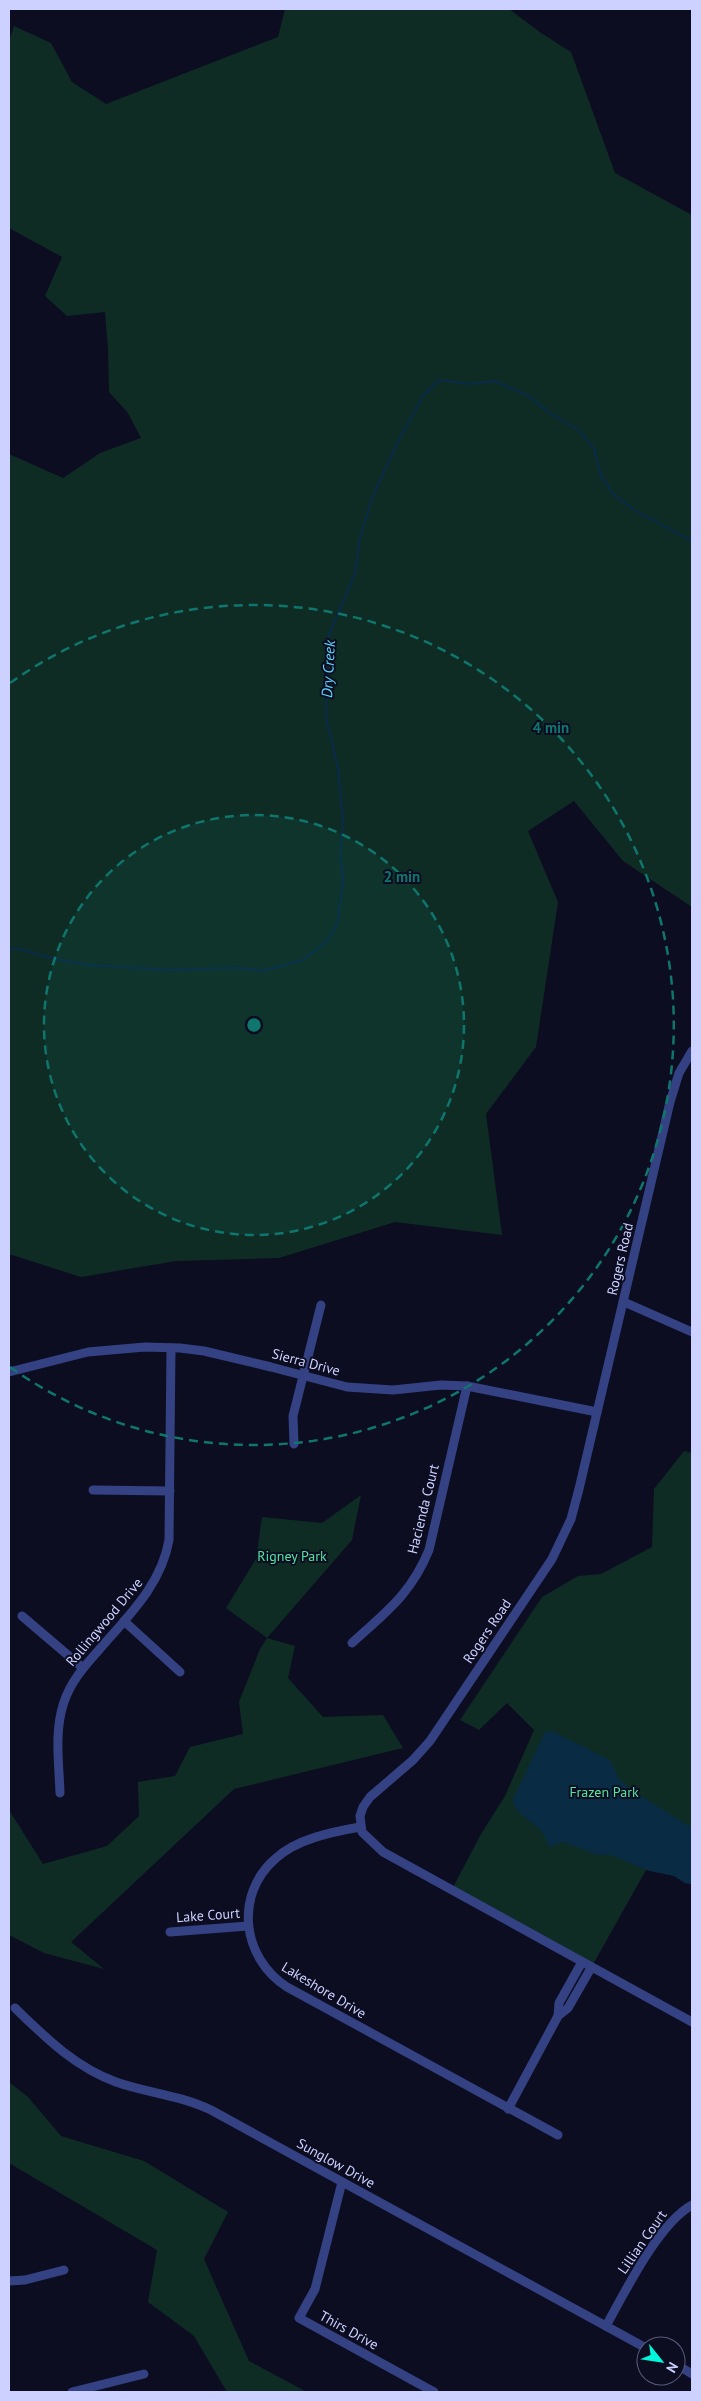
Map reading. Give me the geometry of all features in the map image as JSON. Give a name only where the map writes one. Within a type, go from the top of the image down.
[{"type":"street","name":"Rogers Road","points":[[360,1827],[360,1816],[370,1797],[413,1760],[430,1741],[552,1558],[571,1519],[676,1081],[692,1051]]},
{"type":"street","points":[[624,1302],[692,1332]]},
{"type":"street","points":[[294,1444],[293,1416],[321,1305]]},
{"type":"street","name":"Sierra Drive","points":[[9,1372],[88,1352],[145,1347],[171,1348],[204,1351],[347,1387],[376,1390],[441,1385],[467,1386],[597,1412]]},
{"type":"street","name":"Rollingwood Drive","points":[[60,1793],[58,1725],[67,1693],[83,1668],[149,1592],[159,1574],[167,1553],[170,1540],[171,1348]]},
{"type":"street","name":"Hacienda Court","points":[[352,1644],[406,1593],[423,1564],[429,1550],[467,1386]]},
{"type":"street","points":[[93,1490],[170,1491]]},
{"type":"street","points":[[22,1616],[83,1668]]},
{"type":"street","points":[[124,1621],[180,1672]]},
{"type":"street","points":[[360,1827],[374,1845],[400,1863],[692,2022]]},
{"type":"street","name":"Lakeshore Drive","points":[[360,1827],[307,1841],[290,1848],[275,1858],[261,1875],[251,1897],[248,1926],[255,1954],[280,1982],[558,2135]]},
{"type":"street","name":"Lake Court","points":[[170,1932],[248,1926]]},
{"type":"street","points":[[558,2016],[559,2003],[582,1962]]},
{"type":"street","points":[[508,2109],[558,2016],[568,2008],[590,1968]]},
{"type":"street","name":"Sunglow Drive","points":[[15,2008],[55,2047],[93,2072],[116,2082],[193,2101],[636,2342]]},
{"type":"street","name":"Thirs Drive","points":[[342,2182],[315,2289],[298,2318],[434,2392]]},
{"type":"street","name":"Lillian Court","points":[[606,2326],[642,2262],[678,2215],[692,2205]]},
{"type":"street","points":[[9,2281],[25,2280],[64,2270]]},
{"type":"street","points":[[72,2392],[144,2374]]},
{"type":"green space","points":[[285,9],[509,9],[571,52],[615,173],[692,215],[692,907],[623,861],[574,801],[528,831],[558,902],[536,1047],[486,1114],[502,1235],[395,1222],[279,1258],[176,1261],[81,1277],[9,1254],[9,454],[63,478],[100,453],[141,438],[128,413],[109,392],[105,312],[67,316],[45,296],[62,257],[9,228],[9,41],[14,26],[51,43],[72,82],[106,104],[278,37]]},
{"type":"green space","name":"Frazen Park","points":[[684,1451],[692,1453],[692,1884],[685,1883],[674,1876],[646,1870],[591,1968],[451,1891],[481,1834],[505,1796],[534,1730],[507,1703],[479,1730],[460,1720],[542,1597],[578,1576],[601,1574],[652,1547],[654,1489]]},
{"type":"green space","name":"Rigney Park","points":[[361,1495],[352,1540],[267,1638],[226,1608],[256,1559],[262,1517],[322,1523]]},
{"type":"green space","points":[[267,1638],[295,1646],[288,1678],[323,1717],[383,1715],[403,1748],[234,1789],[71,1942],[104,1969],[44,1953],[9,1935],[9,1810],[43,1864],[107,1846],[139,1816],[138,1782],[175,1776],[190,1747],[243,1734],[239,1702],[260,1649]]},
{"type":"green space","points":[[9,2082],[28,2097],[61,2136],[144,2161],[228,2212],[204,2259],[249,2361],[307,2392],[227,2392],[194,2336],[148,2302],[157,2250],[9,2163]]},
{"type":"water","points":[[552,1731],[610,1760],[619,1779],[630,1789],[692,1828],[692,1884],[685,1883],[674,1876],[646,1870],[612,1855],[598,1855],[563,1842],[549,1847],[542,1832],[516,1809],[512,1801],[545,1732]]},
{"type":"waterway","name":"Dry Creek","points":[[9,949],[19,949],[55,959],[89,965],[169,970],[240,968],[263,971],[303,960],[328,940],[338,922],[343,877],[340,855],[343,821],[338,768],[326,717],[328,637],[355,573],[360,538],[372,498],[401,435],[424,395],[439,380],[468,384],[494,381],[529,396],[550,413],[579,430],[594,449],[601,476],[614,495],[636,511],[692,541]]}]
